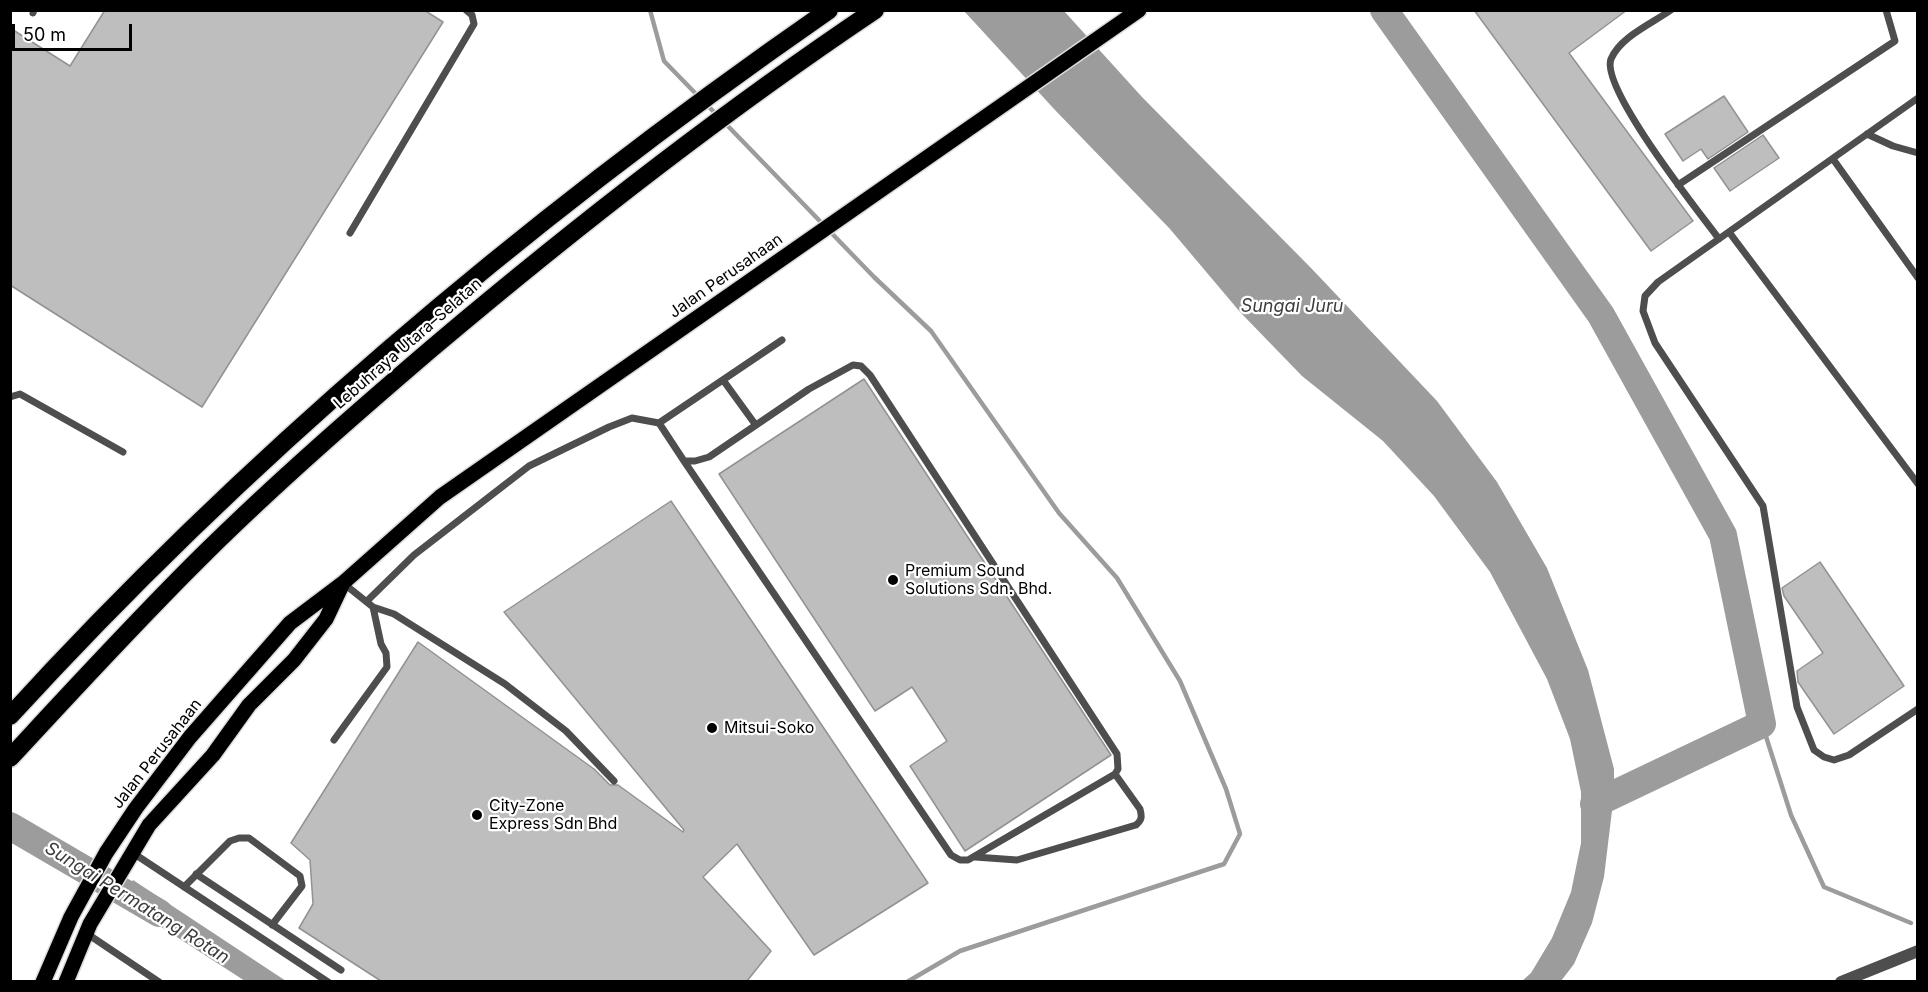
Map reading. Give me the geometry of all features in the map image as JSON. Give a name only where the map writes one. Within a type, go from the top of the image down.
[{"type":"highway","name":"Lebuhraya Utara–Selatan","points":[[10,716],[206,515],[306,421],[411,329],[687,111],[829,10]]},
{"type":"highway","name":"Lebuhraya Utara–Selatan","points":[[10,758],[95,666],[205,553],[363,408],[498,293],[612,201],[702,133],[869,14]]},
{"type":"main road","name":"Jalan Perusahaan","points":[[43,981],[71,917],[106,853],[136,808],[190,737],[290,623],[343,583],[440,497],[1138,10]]},
{"type":"main road","name":"Jalan Perusahaan","points":[[66,981],[88,929],[149,825],[213,755],[249,705],[283,673],[314,636],[326,619],[343,583]]},
{"type":"street","points":[[1841,981],[1917,951]]},
{"type":"lane","points":[[350,233],[474,24],[472,15],[466,10]]},
{"type":"lane","points":[[1671,10],[1618,46],[1610,63],[1616,86],[1639,127],[1677,184],[1719,239]]},
{"type":"lane","points":[[1677,184],[1895,41],[1886,10]]},
{"type":"lane","points":[[1917,98],[1658,282],[1645,296],[1643,311],[1655,343],[1763,506],[1797,707],[1814,750],[1824,758],[1834,760],[1849,755],[1917,708]]},
{"type":"lane","points":[[1867,134],[1893,146],[1917,153]]},
{"type":"lane","points":[[1833,159],[1917,278]]},
{"type":"lane","points":[[1729,232],[1917,484]]},
{"type":"lane","points":[[367,601],[414,555],[529,466],[632,418],[659,423],[782,340]]},
{"type":"lane","points":[[659,423],[684,461],[951,855],[960,860],[975,857],[1114,774],[1118,769],[1117,754],[870,375],[861,366],[853,365],[809,389],[709,457],[684,461]]},
{"type":"lane","points":[[723,380],[755,424]]},
{"type":"lane","points":[[10,397],[21,394],[123,452]]},
{"type":"lane","points":[[343,583],[373,607],[394,614],[505,684],[566,731],[614,781]]},
{"type":"lane","points":[[334,740],[387,667],[386,653],[381,644],[373,607]]},
{"type":"lane","points":[[975,857],[1017,860],[1136,825],[1141,821],[1140,809],[1114,774]]},
{"type":"lane","points":[[184,887],[230,841],[249,838],[300,876],[303,881],[302,886],[272,925]]},
{"type":"lane","points":[[132,853],[328,981]]},
{"type":"lane","points":[[196,874],[341,970]]},
{"type":"lane","points":[[88,929],[159,981]]},
{"type":"water","name":"Sungai Juru","points":[[964,11],[1064,11],[1142,97],[1312,269],[1437,401],[1497,482],[1547,568],[1588,670],[1614,769],[1614,794],[1604,877],[1592,923],[1574,964],[1561,981],[1522,981],[1531,973],[1552,938],[1571,892],[1581,843],[1581,792],[1570,739],[1547,679],[1490,572],[1434,496],[1383,441],[1302,376],[1240,312],[1170,229],[1055,110]]},
{"type":"water","points":[[133,880],[286,981],[245,981],[121,901]]},
{"type":"building","points":[[105,10],[424,10],[443,22],[202,407],[10,285],[10,28],[70,66]]},
{"type":"building","points":[[1474,10],[1627,10],[1569,53],[1693,221],[1651,251]]},
{"type":"building","points":[[1724,96],[1748,132],[1708,159],[1701,149],[1683,161],[1665,134]]},
{"type":"building","points":[[1763,135],[1779,158],[1730,191],[1714,168]]},
{"type":"building","name":"Premium Sound Solutions Sdn. Bhd.","points":[[864,379],[1111,755],[965,851],[910,766],[947,741],[912,687],[875,711],[719,474]]},
{"type":"building","points":[[671,501],[928,883],[814,955],[737,844],[703,877],[771,951],[747,981],[381,981],[299,928],[313,904],[310,860],[291,843],[418,642],[594,769],[610,785],[618,785],[683,832],[684,830],[504,612]]},
{"type":"building","points":[[1820,562],[1904,686],[1834,734],[1798,682],[1797,671],[1823,653],[1784,596],[1782,588]]},
{"type":"waterway","points":[[650,10],[664,61],[699,97]]},
{"type":"waterway","points":[[1384,10],[1601,315],[1723,535],[1762,724],[1594,804]]},
{"type":"waterway","points":[[705,103],[718,116]]},
{"type":"waterway","points":[[724,122],[874,277],[931,331],[1059,513],[1117,578],[1180,681],[1226,789],[1240,834],[1224,864],[960,951],[907,982]]},
{"type":"waterway","points":[[1762,724],[1791,815],[1824,887],[1911,923]]},
{"type":"waterway","name":"Sungai Permatang Rotan","points":[[10,826],[159,913]]},
{"type":"place","name":"Premium Sound Solutions Sdn. Bhd.","points":[[893,580]]},
{"type":"place","name":"Mitsui-Soko","points":[[712,728]]},
{"type":"place","name":"City-Zone Express Sdn Bhd","points":[[477,815]]}]
